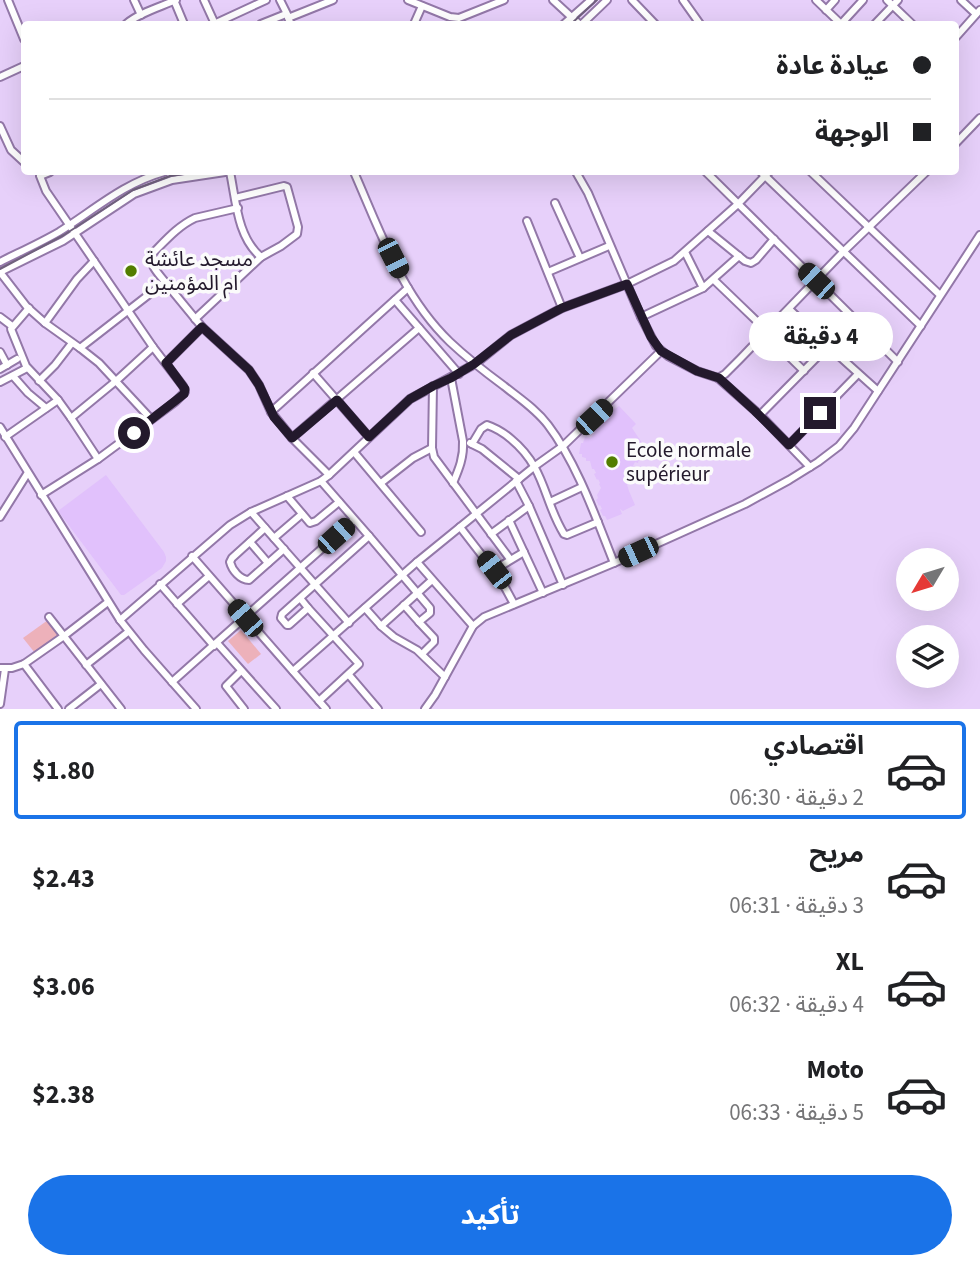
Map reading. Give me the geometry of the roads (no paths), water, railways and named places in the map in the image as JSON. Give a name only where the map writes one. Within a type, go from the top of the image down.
[{"type":"street","points":[[8,0],[21,31]]},
{"type":"street","points":[[134,0],[141,15]]},
{"type":"street","points":[[129,21],[175,0],[183,21]]},
{"type":"street","points":[[204,0],[214,21]]},
{"type":"street","points":[[222,21],[267,0]]},
{"type":"street","points":[[280,0],[289,19],[333,0]]},
{"type":"street","points":[[408,0],[459,18],[504,0]]},
{"type":"street","points":[[553,0],[576,21]]},
{"type":"street","points":[[568,21],[591,0]]},
{"type":"street","points":[[583,21],[607,0]]},
{"type":"street","points":[[632,0],[652,21]]},
{"type":"street","points":[[683,0],[698,21]]},
{"type":"street","points":[[816,0],[838,21]]},
{"type":"street","points":[[826,10],[835,0]]},
{"type":"street","points":[[844,21],[863,0]]},
{"type":"street","points":[[887,0],[895,3],[910,21]]},
{"type":"street","points":[[959,34],[978,12],[961,0]]},
{"type":"street","points":[[878,21],[895,3]]},
{"type":"street","points":[[415,21],[422,6]]},
{"type":"street","points":[[1,74],[21,67]]},
{"type":"street","points":[[959,140],[980,118]]},
{"type":"street","points":[[0,126],[11,150],[21,159]]},
{"type":"street","points":[[38,175],[46,191],[136,324],[185,391],[99,459],[41,495]]},
{"type":"street","points":[[0,262],[69,225],[125,187],[153,175]]},
{"type":"street","points":[[151,419],[96,359],[45,323],[29,308],[0,272],[75,234],[124,200],[148,188],[180,178],[204,175]]},
{"type":"street","points":[[229,175],[241,226],[251,247],[261,257]]},
{"type":"street","points":[[355,175],[408,288],[420,306],[440,331],[474,364],[539,414],[563,446],[614,563]]},
{"type":"street","points":[[578,175],[656,346],[697,371],[719,378],[760,415],[810,467]]},
{"type":"street","points":[[709,175],[898,362]]},
{"type":"street","points":[[120,620],[230,524],[321,481],[410,399],[451,378],[511,335],[562,308],[666,266],[738,204],[763,175]]},
{"type":"street","points":[[767,175],[921,326]]},
{"type":"street","points":[[814,175],[940,295]]},
{"type":"street","points":[[719,378],[923,175]]},
{"type":"street","points":[[195,319],[261,257],[297,234],[298,227],[289,190],[284,186],[236,198]]},
{"type":"street","points":[[555,202],[580,258]]},
{"type":"street","points":[[238,208],[190,220],[179,227],[152,254],[151,263],[202,327],[249,370],[271,412],[328,475]]},
{"type":"street","points":[[527,220],[562,308]]},
{"type":"street","points":[[708,231],[751,263],[774,239]]},
{"type":"street","points":[[425,709],[473,626],[484,617],[745,504],[810,467],[839,446],[854,428],[980,235]]},
{"type":"street","points":[[548,272],[609,246]]},
{"type":"street","points":[[685,252],[703,288]]},
{"type":"street","points":[[641,317],[703,288],[739,256]]},
{"type":"street","points":[[45,323],[77,279],[94,261]]},
{"type":"street","points":[[714,280],[804,371]]},
{"type":"street","points":[[80,348],[165,282]]},
{"type":"street","points":[[271,412],[408,288]]},
{"type":"street","points":[[395,300],[459,373]]},
{"type":"street","points":[[29,308],[11,330],[22,358],[27,368],[58,400],[99,459]]},
{"type":"street","points":[[789,309],[878,391]]},
{"type":"street","points":[[0,317],[12,326]]},
{"type":"street","points":[[166,363],[202,327]]},
{"type":"street","points":[[292,438],[419,328]]},
{"type":"street","points":[[39,381],[72,343]]},
{"type":"street","points":[[760,415],[828,346]]},
{"type":"street","points":[[71,418],[153,347]]},
{"type":"street","points":[[293,671],[417,562],[563,446],[661,351]]},
{"type":"street","points":[[0,352],[4,367],[17,359]]},
{"type":"street","points":[[0,382],[27,368]]},
{"type":"street","points":[[313,373],[369,437]]},
{"type":"street","points":[[789,445],[858,374]]},
{"type":"street","points":[[13,376],[46,408]]},
{"type":"street","points":[[451,378],[463,441],[462,461],[453,483]]},
{"type":"street","points":[[433,386],[434,457],[510,559]]},
{"type":"street","points":[[5,437],[58,400]]},
{"type":"street","points":[[472,444],[487,425],[519,446],[535,466],[564,534],[598,522]]},
{"type":"street","points":[[0,429],[128,632],[194,708]]},
{"type":"street","points":[[463,441],[482,449],[517,480],[563,585]]},
{"type":"street","points":[[381,483],[413,458],[432,448]]},
{"type":"street","points":[[354,452],[421,531]]},
{"type":"street","points":[[0,517],[27,474]]},
{"type":"street","points":[[321,481],[418,593],[430,611],[419,622]]},
{"type":"street","points":[[550,502],[582,487]]},
{"type":"street","points":[[287,496],[308,522],[313,522],[339,502]]},
{"type":"street","points":[[491,534],[529,506]]},
{"type":"street","points":[[251,512],[349,623]]},
{"type":"street","points":[[275,538],[302,514]]},
{"type":"street","points":[[172,682],[354,520]]},
{"type":"street","points":[[509,520],[543,593]]},
{"type":"street","points":[[460,527],[494,570],[514,604]]},
{"type":"street","points":[[265,528],[231,560],[230,564],[242,578],[247,580],[284,549]]},
{"type":"street","points":[[309,608],[289,625],[286,625],[281,615],[369,536]]},
{"type":"street","points":[[250,542],[268,563]]},
{"type":"street","points":[[494,570],[524,552]]},
{"type":"street","points":[[192,556],[326,709]]},
{"type":"street","points":[[417,562],[473,626]]},
{"type":"street","points":[[177,604],[209,576]]},
{"type":"street","points":[[381,626],[432,580]]},
{"type":"street","points":[[160,584],[276,709]]},
{"type":"street","points":[[300,598],[359,662],[359,666],[319,701]]},
{"type":"street","points":[[0,704],[3,668],[15,668],[23,664],[108,602]]},
{"type":"street","points":[[404,605],[434,640],[422,654]]},
{"type":"street","points":[[365,608],[381,626],[422,654],[444,677]]},
{"type":"street","points":[[50,617],[121,709]]},
{"type":"street","points":[[86,664],[128,632]]},
{"type":"street","points":[[23,664],[58,709]]},
{"type":"street","points":[[241,671],[226,686],[244,709]]},
{"type":"street","points":[[349,675],[378,709]]},
{"type":"street","points":[[69,709],[101,684]]},
{"type":"tram line","points":[[574,21],[597,0]]},
{"type":"tram line","points":[[0,269],[64,235],[133,190],[177,175]]},
{"type":"place","name":"مسجد عائشة ام المؤمنين","points":[[131,271]]},
{"type":"place","name":"Ecole normale supérieur","points":[[612,462]]}]
